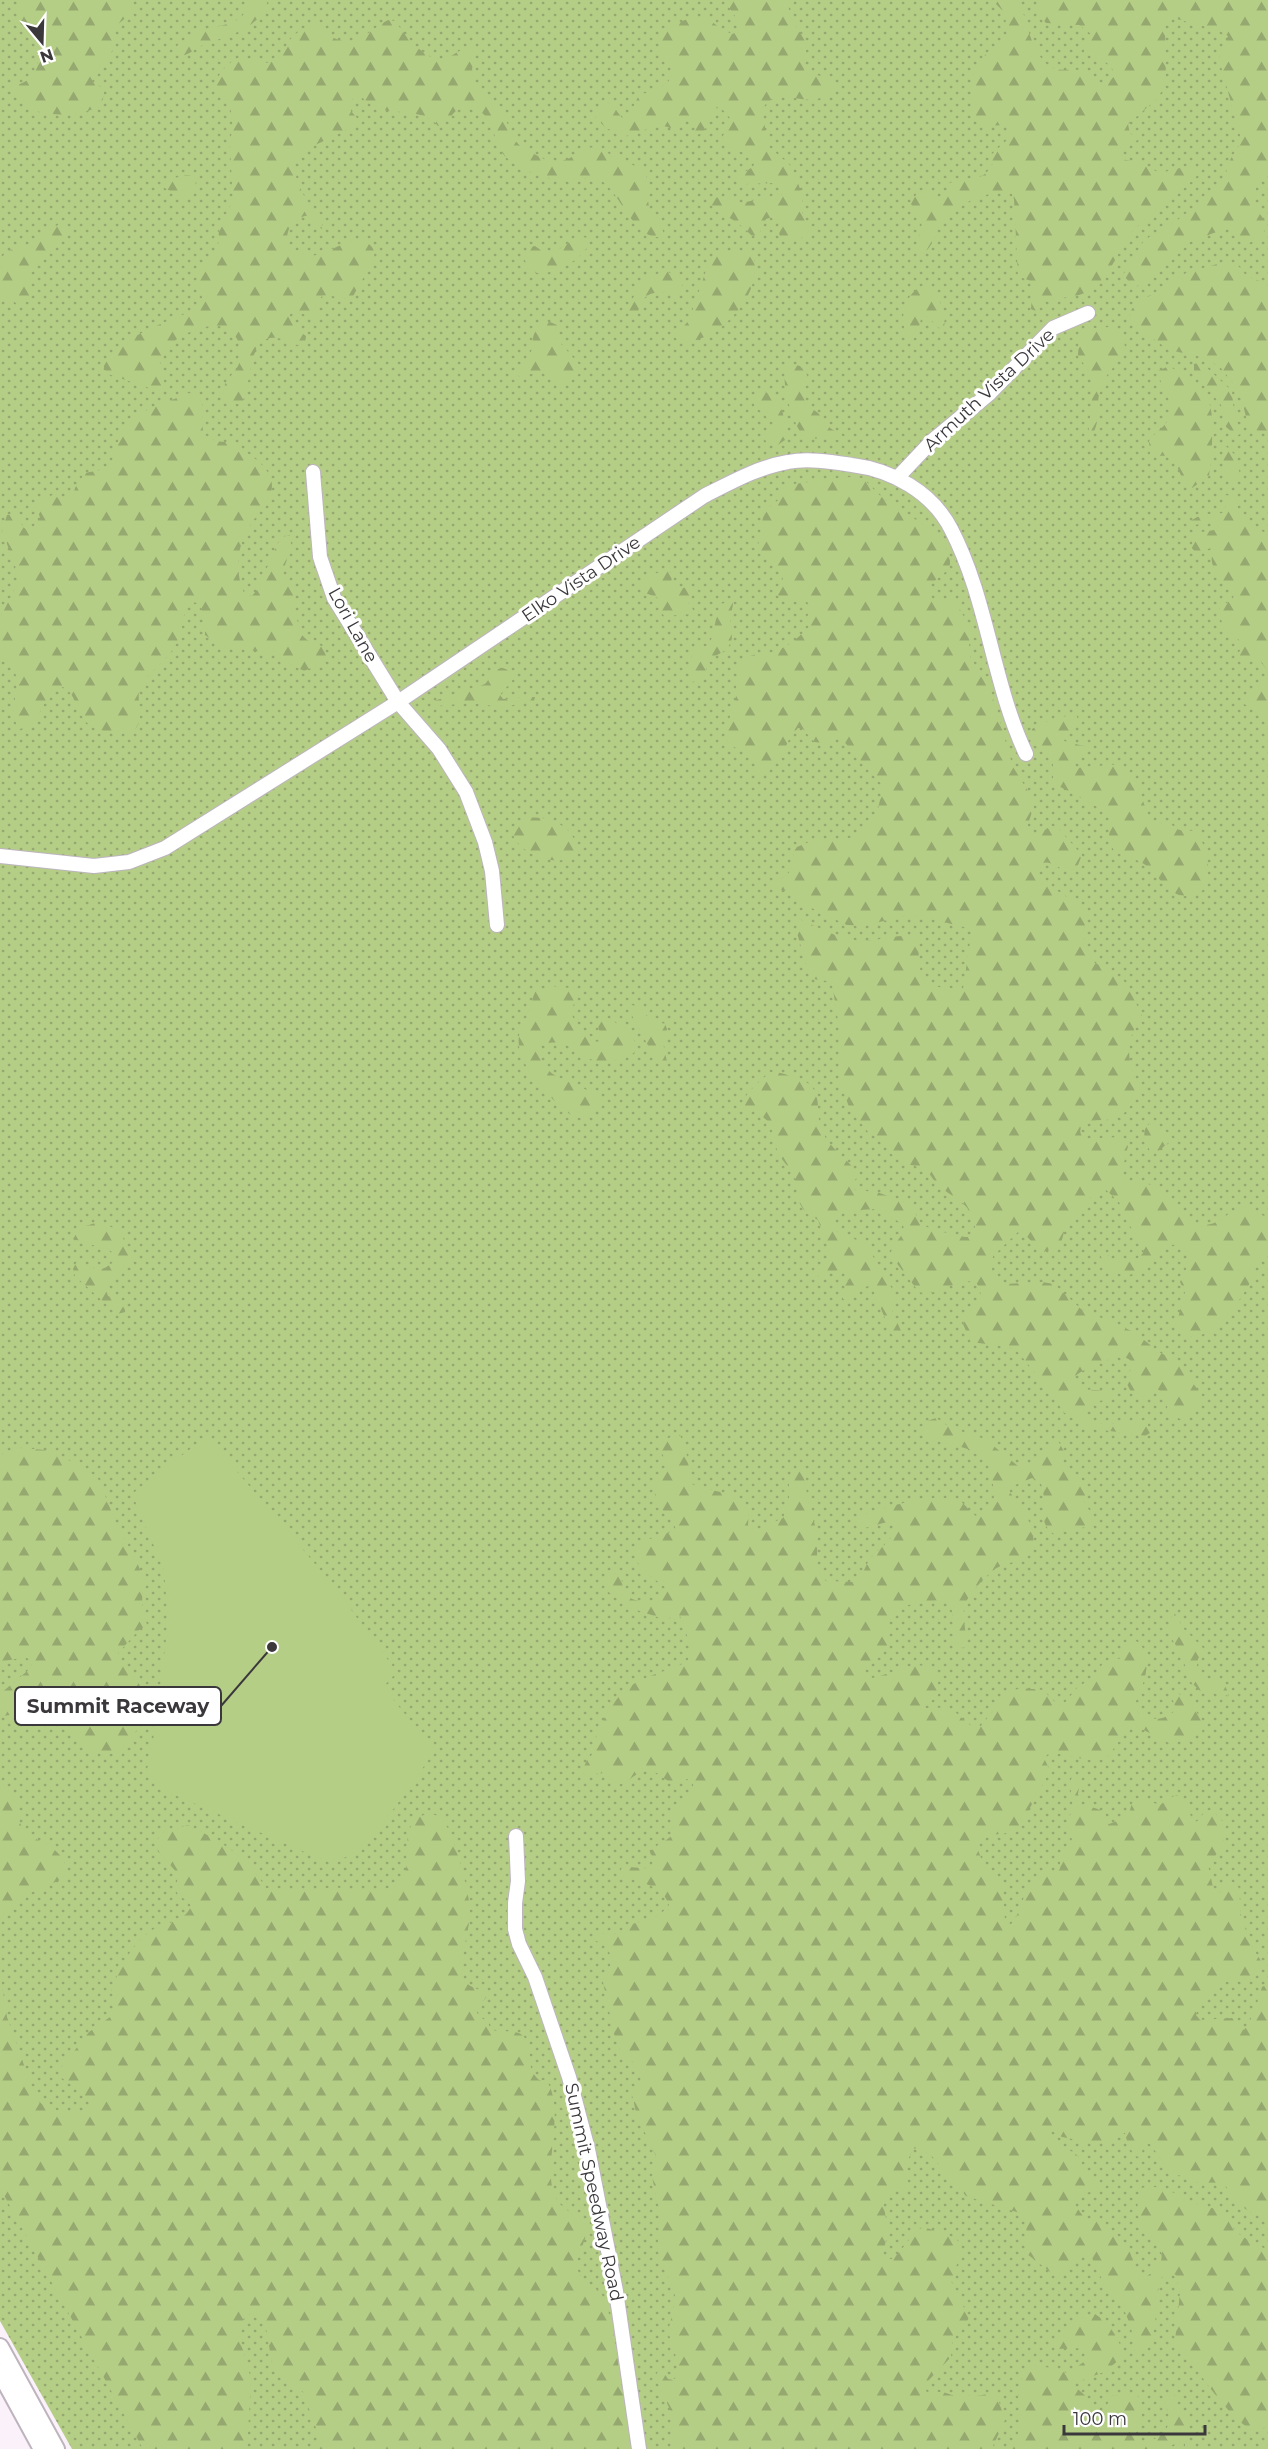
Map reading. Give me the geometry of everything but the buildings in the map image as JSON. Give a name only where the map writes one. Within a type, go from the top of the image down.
[{"type":"main road","points":[[0,2347],[56,2449]]},
{"type":"main road","points":[[0,2372],[42,2449]]},
{"type":"street","name":"Armuth Vista Drive","points":[[898,477],[932,441],[990,393],[1053,328],[1088,313]]},
{"type":"street","name":"Elko Vista Drive","points":[[0,856],[94,866],[129,862],[165,848],[398,702],[704,496],[747,475],[788,462],[827,462],[870,467],[898,477],[927,499],[950,528],[970,575],[1012,725],[1026,754]]},
{"type":"street","name":"Lori Lane","points":[[313,472],[320,557],[334,598],[398,702],[439,749],[466,792],[492,871],[497,925]]},
{"type":"street","name":"Summit Speedway Road","points":[[516,1836],[518,1881],[515,1929],[519,1944],[535,1977],[569,2077],[588,2149],[616,2291],[639,2449]]},
{"type":"green space","points":[[0,0],[1268,0],[1268,2449],[72,2449],[0,2321]]},
{"type":"green space","points":[[21,0],[132,0],[134,11],[117,25],[112,51],[92,81],[102,88],[104,94],[102,102],[96,108],[68,114],[38,112],[11,90],[13,83],[20,84],[32,76],[36,71],[39,58],[33,37],[19,20]]},
{"type":"green space","points":[[249,0],[268,0],[264,10],[251,25],[185,55],[182,56],[176,52],[177,46],[194,33],[229,24],[242,16]]},
{"type":"green space","points":[[724,0],[787,0],[791,18],[807,44],[805,73],[832,78],[836,83],[827,94],[819,98],[810,100],[775,98],[768,102],[762,110],[768,146],[791,166],[802,194],[802,213],[809,231],[797,240],[781,239],[776,216],[766,219],[758,236],[752,236],[738,223],[712,207],[712,198],[722,197],[742,203],[759,199],[773,200],[783,193],[781,187],[774,183],[745,184],[737,178],[755,163],[748,154],[725,147],[723,136],[730,118],[722,109],[716,108],[703,132],[695,135],[695,119],[685,120],[670,128],[659,126],[625,136],[606,128],[596,118],[596,112],[605,103],[611,104],[623,119],[628,117],[639,95],[667,83],[674,67],[662,54],[660,41],[663,35],[675,25],[697,17],[711,21],[733,34],[737,30],[737,19]]},
{"type":"green space","points":[[992,0],[1020,0],[1036,50],[1048,65],[1056,69],[1089,72],[1097,85],[1105,87],[1115,75],[1107,63],[1084,53],[1084,45],[1091,34],[1079,25],[1046,23],[1040,16],[1036,0],[1268,0],[1268,175],[1257,184],[1255,195],[1257,208],[1265,221],[1263,240],[1246,243],[1231,228],[1224,229],[1190,242],[1150,281],[1134,287],[1123,275],[1143,242],[1171,225],[1225,183],[1228,164],[1241,139],[1219,59],[1228,36],[1218,30],[1173,18],[1165,23],[1166,84],[1157,99],[1128,124],[1130,134],[1136,135],[1138,140],[1121,147],[1118,153],[1122,159],[1139,163],[1160,173],[1192,165],[1202,170],[1132,232],[1099,284],[1080,295],[1043,300],[1037,312],[1031,309],[1033,282],[1018,276],[1014,199],[1011,192],[1004,191],[986,195],[948,213],[943,218],[929,248],[926,251],[919,251],[922,222],[911,204],[918,191],[925,190],[937,199],[944,198],[950,183],[984,175],[993,163],[991,155],[1008,139],[1010,131],[1006,125],[984,126],[976,122],[972,105],[973,77],[980,61],[1007,36],[1005,13]]},
{"type":"green space","points":[[388,20],[395,21],[412,44],[439,63],[466,47],[473,49],[475,56],[472,69],[475,82],[487,98],[504,112],[511,136],[522,148],[552,163],[568,159],[588,148],[595,147],[645,173],[649,186],[647,194],[649,207],[663,231],[663,237],[653,237],[636,225],[616,196],[602,181],[593,178],[558,180],[535,174],[507,158],[499,146],[491,124],[482,113],[476,110],[462,108],[457,110],[448,120],[438,126],[419,114],[380,109],[360,96],[353,98],[350,104],[351,111],[357,118],[356,125],[305,150],[294,159],[298,183],[307,201],[320,217],[322,229],[317,226],[311,215],[293,223],[287,236],[291,246],[303,254],[310,255],[317,255],[350,242],[363,241],[369,244],[374,252],[373,261],[352,298],[322,296],[318,302],[317,323],[299,311],[292,312],[289,316],[290,320],[295,328],[306,336],[305,343],[297,345],[280,338],[268,338],[260,344],[254,353],[242,403],[230,403],[224,396],[225,384],[239,364],[241,349],[236,337],[226,328],[219,326],[205,327],[189,333],[167,348],[160,361],[164,388],[158,391],[108,374],[104,368],[104,361],[123,344],[146,331],[201,307],[203,301],[197,278],[199,271],[218,250],[219,228],[233,201],[230,147],[233,117],[226,97],[213,90],[222,72],[231,62],[238,59],[245,58],[263,63],[276,60],[294,36],[312,24],[332,37],[348,41],[362,37]]},
{"type":"green space","points":[[186,175],[196,180],[195,189],[185,199],[161,186],[163,181]]},
{"type":"green space","points":[[62,222],[68,226],[67,233],[30,274],[31,299],[17,304],[11,299],[4,299],[0,304],[2,257],[7,251],[30,244]]},
{"type":"green space","points":[[577,236],[588,238],[589,244],[571,263],[545,273],[529,270],[524,258],[530,247],[535,246],[546,252],[552,252]]},
{"type":"green space","points":[[717,251],[751,252],[755,267],[753,282],[747,298],[723,325],[709,335],[694,341],[679,342],[675,337],[689,320],[710,259]]},
{"type":"green space","points":[[1224,262],[1234,263],[1246,275],[1268,286],[1268,434],[1253,429],[1248,424],[1239,390],[1220,367],[1203,357],[1169,350],[1134,325],[1129,313],[1135,305],[1186,273]]},
{"type":"green space","points":[[665,271],[681,277],[683,282],[679,295],[664,292],[649,295],[642,301],[636,315],[631,317],[629,311],[641,285],[651,277]]},
{"type":"green space","points":[[925,285],[930,286],[939,300],[943,311],[944,327],[939,328],[927,316],[921,319],[917,336],[913,339],[908,338],[903,323],[905,307],[912,294]]},
{"type":"green space","points":[[550,322],[557,325],[556,338],[583,369],[572,380],[557,384],[551,373],[537,372],[521,377],[515,374],[531,353],[533,336],[537,327]]},
{"type":"green space","points":[[1109,327],[1124,338],[1125,349],[1102,383],[1095,430],[1088,437],[1094,378],[1078,356],[1079,335],[1085,329]]},
{"type":"green space","points":[[1198,363],[1206,367],[1232,391],[1234,413],[1240,434],[1237,436],[1226,427],[1221,405],[1194,371],[1194,364]]},
{"type":"green space","points":[[800,366],[807,375],[804,395],[807,405],[818,413],[830,428],[846,438],[843,441],[827,438],[807,439],[797,426],[789,406],[785,384],[786,368]]},
{"type":"green space","points":[[1169,366],[1200,390],[1208,400],[1212,416],[1209,476],[1192,488],[1182,478],[1174,459],[1150,454],[1149,441],[1166,423],[1170,414],[1171,408],[1158,371]]},
{"type":"green space","points":[[762,391],[775,399],[784,418],[785,440],[776,446],[767,443],[764,438],[765,434],[774,430],[775,425],[754,405],[755,396]]},
{"type":"green space","points":[[189,393],[201,402],[204,433],[211,439],[231,444],[251,456],[261,464],[271,481],[270,496],[246,532],[240,549],[238,567],[244,593],[252,596],[257,590],[278,543],[282,537],[290,535],[291,543],[283,573],[293,586],[295,612],[301,634],[307,640],[324,647],[325,662],[304,671],[269,653],[222,646],[205,635],[205,619],[199,603],[190,602],[174,647],[140,688],[139,723],[130,732],[103,731],[90,726],[81,715],[73,696],[63,687],[50,696],[34,721],[20,729],[15,720],[14,711],[16,674],[0,656],[0,618],[18,583],[15,565],[2,531],[7,515],[15,514],[24,528],[31,530],[40,518],[36,503],[41,499],[53,495],[61,499],[68,498],[73,495],[85,473],[110,468],[119,438],[135,415]]},
{"type":"green space","points":[[1226,446],[1234,454],[1240,474],[1233,481],[1224,464],[1223,455]]},
{"type":"green space","points":[[847,477],[863,478],[884,499],[929,529],[946,547],[950,558],[949,569],[931,584],[928,595],[934,599],[954,601],[972,633],[969,642],[970,657],[990,688],[1013,767],[1034,801],[1026,830],[1029,835],[1035,836],[1051,826],[1057,827],[1082,855],[1078,865],[1067,872],[1045,862],[1038,867],[1035,873],[1039,879],[1087,910],[1084,936],[1092,961],[1127,984],[1143,1018],[1131,1037],[1129,1052],[1131,1066],[1141,1086],[1137,1096],[1122,1115],[1109,1120],[1084,1123],[1080,1129],[1081,1135],[1084,1139],[1119,1137],[1128,1146],[1121,1176],[1124,1181],[1151,1185],[1192,1221],[1206,1225],[1212,1224],[1242,1207],[1268,1217],[1268,1250],[1260,1256],[1253,1277],[1245,1291],[1219,1324],[1197,1336],[1186,1335],[1175,1329],[1185,1292],[1180,1282],[1188,1265],[1187,1250],[1178,1245],[1164,1247],[1141,1269],[1129,1275],[1122,1275],[1105,1264],[1099,1246],[1114,1260],[1128,1262],[1143,1253],[1144,1245],[1127,1222],[1119,1202],[1105,1189],[1092,1195],[1080,1214],[1066,1225],[1061,1243],[1044,1252],[1018,1232],[993,1256],[992,1269],[998,1280],[1005,1284],[1042,1282],[1054,1284],[1081,1309],[1134,1332],[1159,1352],[1176,1361],[1204,1398],[1195,1412],[1180,1419],[1168,1412],[1167,1401],[1161,1391],[1157,1389],[1143,1397],[1132,1394],[1126,1382],[1132,1366],[1130,1360],[1123,1356],[1096,1364],[1073,1378],[1076,1384],[1084,1389],[1109,1393],[1109,1399],[1089,1403],[1085,1407],[1087,1416],[1093,1422],[1110,1424],[1147,1421],[1150,1433],[1145,1436],[1089,1428],[1063,1412],[1054,1396],[1018,1352],[1009,1347],[971,1342],[963,1324],[980,1302],[980,1290],[976,1282],[961,1282],[933,1292],[919,1292],[895,1261],[891,1252],[903,1232],[903,1224],[876,1209],[841,1211],[832,1219],[836,1231],[861,1242],[871,1253],[894,1292],[892,1311],[902,1333],[901,1337],[892,1335],[871,1285],[862,1288],[848,1301],[843,1299],[845,1286],[851,1276],[850,1272],[838,1270],[820,1277],[816,1274],[830,1253],[818,1220],[806,1213],[800,1204],[797,1184],[792,1172],[778,1154],[770,1123],[756,1111],[746,1109],[744,1104],[745,1097],[752,1089],[772,1072],[805,1081],[816,1093],[823,1133],[834,1149],[857,1172],[857,1177],[851,1186],[854,1190],[877,1192],[912,1205],[920,1222],[933,1229],[968,1237],[975,1227],[974,1219],[967,1207],[938,1185],[926,1169],[895,1158],[878,1138],[868,1132],[849,1107],[839,1078],[842,1044],[832,984],[810,977],[797,933],[799,919],[830,933],[853,940],[868,941],[896,936],[917,938],[919,963],[924,979],[934,986],[963,989],[972,929],[923,917],[905,916],[862,926],[847,925],[801,903],[791,892],[773,888],[774,883],[790,871],[797,847],[816,839],[828,841],[855,837],[876,818],[883,786],[840,737],[824,743],[814,742],[803,729],[798,728],[790,737],[783,753],[773,759],[768,769],[759,774],[755,770],[755,760],[730,744],[727,739],[726,727],[736,698],[737,676],[744,661],[752,655],[781,649],[809,627],[805,621],[810,605],[806,601],[795,602],[777,595],[775,590],[784,575],[767,557],[760,554],[758,546],[764,511],[781,498],[782,488],[786,485]]},
{"type":"green space","points":[[1226,495],[1235,497],[1240,517],[1268,535],[1268,672],[1260,660],[1239,660],[1236,657],[1244,644],[1226,628],[1220,614],[1220,607],[1233,599],[1234,591],[1220,578],[1214,568],[1213,550],[1211,548],[1196,553],[1191,547],[1196,533],[1214,530],[1217,525],[1209,522],[1190,526],[1188,523],[1201,516],[1226,511]]},
{"type":"green space","points":[[668,570],[672,575],[671,586],[690,587],[694,591],[688,600],[689,606],[693,609],[692,614],[664,616],[658,607],[658,598],[639,588],[648,577]]},
{"type":"green space","points":[[733,603],[730,617],[731,641],[724,651],[710,659],[700,680],[692,682],[689,671],[691,658],[697,651],[710,644],[720,604]]},
{"type":"green space","points":[[503,668],[512,672],[515,677],[500,695],[503,699],[535,697],[534,701],[503,707],[469,703],[437,706],[431,702],[485,684],[498,669]]},
{"type":"green space","points":[[1268,678],[1268,730],[1260,712],[1244,704],[1243,699],[1248,692]]},
{"type":"green space","points":[[1066,716],[1077,716],[1078,722],[1073,729],[1057,739],[1087,747],[1082,755],[1072,761],[1071,766],[1076,768],[1121,764],[1137,784],[1149,818],[1162,824],[1169,823],[1179,830],[1195,831],[1203,843],[1207,859],[1208,876],[1203,890],[1192,895],[1176,894],[1144,864],[1114,851],[1109,840],[1110,817],[1105,811],[1053,783],[1053,759],[1035,745],[1032,729],[1040,724]]},
{"type":"green space","points":[[527,818],[545,819],[561,825],[573,837],[578,854],[561,860],[551,860],[540,858],[523,848],[512,832],[517,822]]},
{"type":"green space","points":[[552,986],[577,989],[573,1020],[582,1032],[595,1042],[600,1041],[601,1035],[597,1024],[604,1018],[623,1028],[636,1044],[635,1052],[631,1055],[603,1062],[590,1059],[565,1044],[551,1043],[540,1046],[541,1059],[547,1068],[555,1075],[596,1096],[601,1104],[593,1113],[583,1117],[575,1118],[547,1093],[529,1070],[519,1047],[520,1032],[535,992]]},
{"type":"green space","points":[[632,1005],[638,1007],[652,1020],[665,1024],[667,1029],[663,1043],[667,1062],[661,1061],[652,1053],[628,1008]]},
{"type":"green space","points":[[1149,1124],[1163,1128],[1173,1139],[1156,1153],[1150,1151],[1145,1137],[1145,1130]]},
{"type":"green space","points":[[98,1222],[119,1230],[133,1258],[123,1272],[104,1284],[108,1296],[122,1300],[126,1306],[125,1312],[117,1314],[75,1276],[73,1269],[76,1263],[82,1262],[97,1270],[115,1261],[115,1254],[109,1250],[73,1239],[80,1228]]},
{"type":"green space","points":[[936,1418],[951,1428],[985,1439],[1018,1466],[1030,1463],[1053,1440],[1057,1439],[1066,1455],[1061,1466],[1079,1476],[1091,1491],[1082,1499],[1095,1519],[1090,1526],[1054,1534],[1048,1529],[1043,1516],[1044,1495],[1040,1482],[1032,1478],[1010,1487],[1008,1490],[1029,1522],[1033,1540],[1031,1549],[1022,1558],[991,1572],[967,1600],[964,1611],[966,1646],[963,1648],[956,1644],[952,1611],[948,1602],[912,1604],[900,1608],[891,1617],[887,1630],[889,1644],[865,1667],[862,1674],[873,1678],[912,1666],[931,1665],[935,1671],[940,1691],[936,1698],[923,1705],[925,1708],[950,1709],[971,1725],[979,1728],[1010,1691],[1022,1688],[1043,1690],[1058,1705],[1062,1706],[1077,1688],[1093,1677],[1104,1662],[1122,1658],[1122,1645],[1131,1638],[1140,1644],[1147,1660],[1144,1679],[1134,1706],[1137,1711],[1147,1718],[1154,1719],[1172,1714],[1176,1709],[1171,1695],[1173,1692],[1187,1700],[1203,1724],[1202,1733],[1171,1744],[1136,1726],[1130,1727],[1105,1760],[1088,1760],[1050,1752],[1044,1758],[1050,1771],[1019,1828],[1007,1833],[984,1836],[979,1843],[978,1850],[981,1858],[1003,1888],[1004,1913],[1006,1924],[1009,1926],[1015,1919],[1026,1890],[1036,1876],[1055,1873],[1060,1869],[1060,1860],[1072,1840],[1067,1822],[1073,1809],[1070,1782],[1073,1775],[1081,1776],[1078,1794],[1082,1805],[1096,1808],[1105,1814],[1109,1824],[1128,1817],[1132,1803],[1145,1800],[1160,1805],[1177,1795],[1186,1801],[1193,1823],[1199,1820],[1205,1811],[1212,1810],[1225,1824],[1223,1846],[1208,1865],[1213,1887],[1220,1893],[1223,1883],[1229,1879],[1239,1888],[1241,1918],[1261,1961],[1259,1971],[1253,1978],[1232,1979],[1212,1990],[1200,2001],[1196,2015],[1200,2020],[1233,2018],[1244,2030],[1252,2016],[1262,1987],[1268,1984],[1268,2219],[1242,2206],[1224,2183],[1194,2182],[1188,2177],[1177,2175],[1166,2166],[1150,2144],[1145,2144],[1140,2157],[1135,2156],[1128,2145],[1125,2133],[1111,2140],[1093,2143],[1062,2137],[1052,2131],[1048,2134],[1048,2138],[1079,2158],[1085,2172],[1098,2189],[1076,2197],[1075,2205],[1085,2219],[1096,2221],[1128,2247],[1139,2277],[1152,2272],[1160,2263],[1162,2256],[1157,2244],[1138,2217],[1139,2196],[1142,2188],[1165,2189],[1203,2206],[1226,2212],[1237,2233],[1268,2252],[1268,2425],[1255,2430],[1235,2417],[1175,2341],[1180,2292],[1176,2275],[1171,2273],[1162,2277],[1158,2289],[1152,2338],[1143,2353],[1135,2354],[1131,2327],[1123,2307],[1103,2282],[1092,2258],[1086,2255],[1074,2260],[1060,2275],[1054,2275],[1027,2254],[1026,2215],[966,2196],[930,2154],[917,2148],[913,2149],[905,2166],[909,2189],[905,2192],[889,2189],[883,2201],[888,2231],[883,2254],[886,2259],[892,2259],[916,2232],[924,2227],[955,2238],[959,2242],[960,2256],[951,2281],[969,2318],[952,2342],[951,2357],[924,2388],[927,2392],[943,2392],[952,2395],[997,2396],[1005,2420],[993,2446],[995,2449],[668,2449],[673,2446],[672,2414],[655,2377],[658,2371],[664,2373],[668,2379],[673,2380],[678,2376],[675,2352],[668,2332],[676,2298],[657,2249],[661,2216],[652,2177],[656,2156],[637,2116],[632,2095],[636,2083],[641,2079],[635,2064],[621,2052],[614,2034],[603,1982],[611,1958],[607,1945],[596,1941],[592,1936],[620,1932],[627,1926],[655,1917],[669,1905],[660,1891],[620,1872],[622,1867],[652,1867],[653,1857],[650,1853],[675,1832],[672,1814],[689,1796],[693,1783],[687,1779],[674,1783],[669,1782],[658,1774],[648,1771],[618,1785],[604,1773],[585,1775],[582,1771],[587,1760],[596,1750],[596,1738],[600,1726],[621,1694],[640,1681],[687,1662],[690,1651],[680,1616],[676,1614],[666,1620],[631,1608],[607,1591],[605,1583],[607,1575],[617,1573],[621,1577],[624,1593],[638,1601],[655,1600],[665,1595],[665,1587],[641,1569],[634,1554],[646,1541],[676,1530],[671,1516],[657,1506],[654,1488],[656,1478],[670,1468],[659,1448],[660,1443],[676,1434],[680,1435],[686,1451],[692,1484],[734,1495],[744,1502],[749,1509],[748,1525],[754,1531],[783,1518],[789,1500],[789,1476],[803,1471],[806,1476],[807,1497],[817,1536],[819,1571],[826,1581],[855,1582],[870,1559],[888,1541],[895,1530],[894,1525],[887,1522],[861,1529],[855,1524],[858,1517],[894,1505],[923,1499],[949,1498],[959,1501],[976,1516],[993,1503],[993,1484],[990,1469],[985,1460],[978,1453],[969,1449],[938,1441],[926,1435],[923,1428],[924,1422]]},
{"type":"green space","points":[[207,1436],[332,1584],[397,1672],[383,1687],[435,1751],[371,1837],[360,1848],[342,1858],[330,1860],[318,1858],[157,1787],[146,1775],[156,1724],[168,1622],[164,1570],[132,1494]]},
{"type":"green space","points":[[20,1448],[46,1450],[84,1467],[99,1480],[116,1523],[143,1578],[142,1605],[147,1625],[139,1630],[118,1653],[122,1663],[141,1688],[144,1699],[143,1709],[130,1742],[120,1751],[106,1754],[88,1750],[77,1740],[65,1718],[60,1715],[38,1712],[0,1716],[0,1694],[32,1667],[32,1661],[25,1657],[0,1662],[0,1455]]},
{"type":"green space","points":[[1174,1612],[1183,1628],[1204,1649],[1198,1659],[1196,1671],[1224,1685],[1228,1696],[1217,1691],[1201,1692],[1191,1682],[1181,1654],[1169,1634],[1169,1623]]},
{"type":"green space","points":[[0,1786],[17,1801],[17,1816],[25,1834],[56,1851],[67,1869],[66,1875],[60,1880],[23,1896],[0,1921]]},
{"type":"green space","points":[[428,1814],[439,1817],[444,1822],[457,1851],[470,1911],[463,1953],[463,1976],[470,1986],[488,1995],[476,2010],[479,2017],[488,2021],[490,2029],[516,2032],[523,2036],[528,2045],[531,2069],[539,2080],[546,2080],[552,2093],[554,2124],[551,2157],[552,2188],[563,2207],[587,2222],[588,2230],[577,2261],[577,2269],[584,2282],[601,2292],[611,2319],[632,2449],[317,2449],[317,2430],[309,2413],[307,2395],[285,2380],[275,2369],[264,2323],[255,2312],[245,2316],[240,2326],[241,2343],[251,2379],[247,2449],[143,2449],[0,2188],[0,1973],[7,2017],[36,2099],[46,2106],[61,2111],[89,2112],[91,2105],[80,2090],[59,2075],[61,2068],[89,2032],[110,2017],[114,2011],[116,2005],[111,1990],[122,1966],[136,1945],[149,1932],[178,1920],[188,1912],[191,1906],[187,1900],[178,1896],[176,1889],[178,1874],[158,1851],[156,1841],[165,1831],[188,1825],[212,1837],[241,1858],[266,1888],[316,1890],[333,1887],[377,1893],[402,1882],[405,1876],[409,1830],[419,1817]]},
{"type":"green space","points":[[1095,2314],[1113,2332],[1124,2356],[1104,2372],[1072,2384],[1089,2399],[1093,2416],[1099,2425],[1112,2396],[1137,2395],[1142,2410],[1141,2420],[1134,2435],[1135,2440],[1140,2443],[1150,2441],[1166,2429],[1169,2419],[1165,2399],[1168,2395],[1174,2394],[1177,2404],[1191,2418],[1186,2429],[1191,2449],[1185,2449],[1185,2441],[1179,2441],[1166,2449],[1004,2449],[1016,2440],[1022,2420],[1018,2399],[1024,2368],[1041,2366],[1068,2373],[1088,2359],[1089,2354],[1083,2348],[1055,2349],[1055,2340],[1079,2319]]},
{"type":"place","name":"Summit Raceway","points":[[272,1647]]}]
